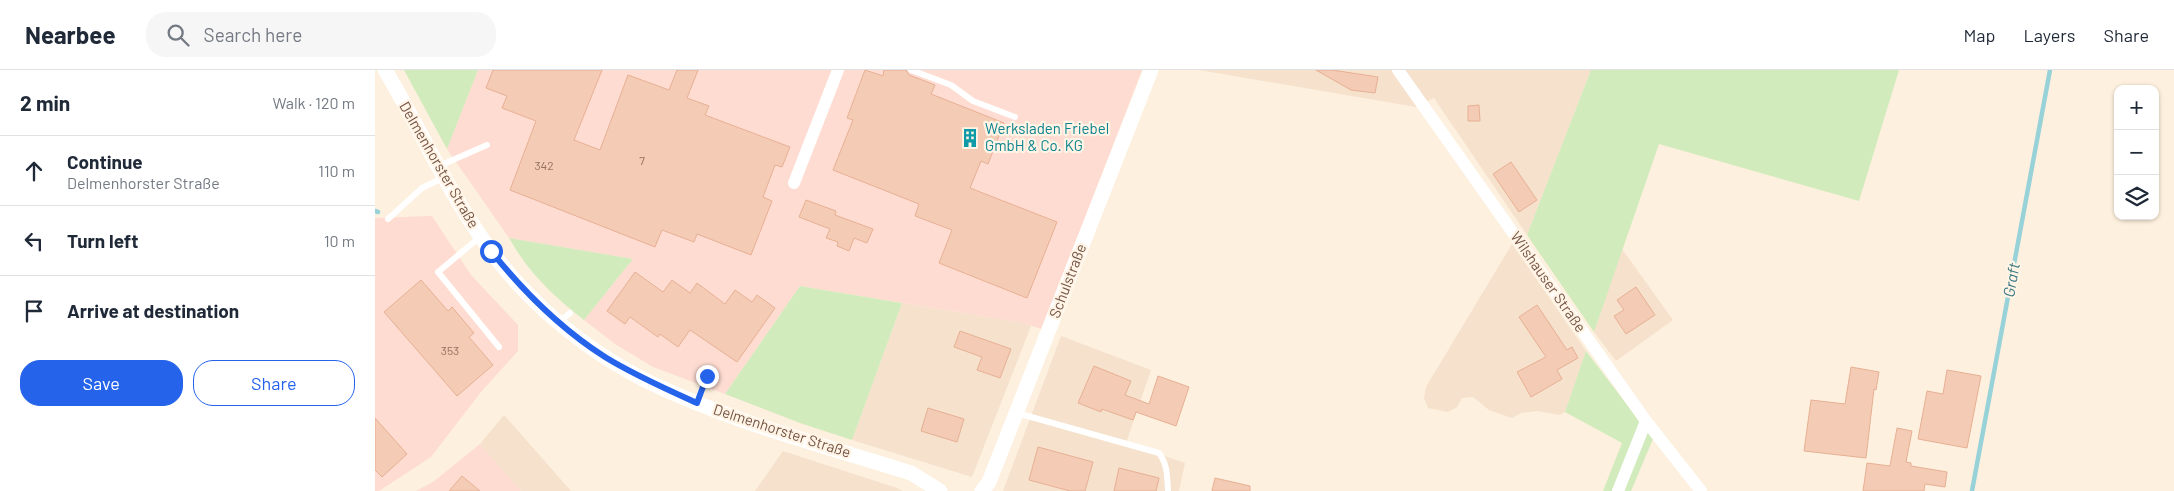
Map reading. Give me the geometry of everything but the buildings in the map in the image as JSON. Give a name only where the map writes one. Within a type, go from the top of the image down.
[{"type":"street","name":"Delmenhorster Straße","points":[[385,70],[441,172],[480,237],[515,281],[564,318],[604,356],[650,382],[697,403],[911,473],[940,491]]},
{"type":"street","points":[[794,183],[838,70]]},
{"type":"street","name":"Schulstraße","points":[[983,491],[989,482],[1017,413],[1151,70]]},
{"type":"street","name":"Wilshauser Straße","points":[[1398,70],[1646,421],[1701,491]]},
{"type":"street","points":[[1618,491],[1646,421]]},
{"type":"lane","points":[[911,70],[951,85],[973,101],[1015,117]]},
{"type":"lane","points":[[387,219],[441,172],[487,144]]},
{"type":"lane","points":[[480,237],[439,272],[499,347]]},
{"type":"lane","points":[[697,403],[707,376]]},
{"type":"lane","points":[[1017,413],[1159,453],[1164,460],[1167,470],[1168,491]]},
{"type":"shaded area","points":[[478,70],[1142,70],[1042,329],[1018,322],[800,286],[725,394],[653,367],[615,344],[584,320],[633,259],[509,238],[447,149]]},
{"type":"shaded area","points":[[1199,70],[1591,70],[1527,235],[1434,98],[1416,107]]},
{"type":"shaded area","points":[[432,216],[471,275],[518,325],[518,351],[481,392],[431,457],[379,491],[375,491],[375,218]]},
{"type":"shaded area","points":[[1512,244],[1586,351],[1565,412],[1560,415],[1537,411],[1521,413],[1512,418],[1489,410],[1473,397],[1462,398],[1457,407],[1448,412],[1428,408],[1424,398],[1426,387]]},
{"type":"shaded area","points":[[1622,249],[1673,320],[1616,361],[1594,332]]},
{"type":"shaded area","points":[[902,303],[1018,322],[1031,326],[972,477],[852,440]]},
{"type":"shaded area","points":[[1061,336],[1151,370],[1126,443],[1185,463],[1179,491],[1003,491]]},
{"type":"shaded area","points":[[504,415],[571,491],[521,491],[480,444]]},
{"type":"shaded area","points":[[480,444],[521,491],[416,491],[433,482]]},
{"type":"shaded area","points":[[783,451],[897,488],[903,491],[755,491]]},
{"type":"green space","points":[[404,70],[478,70],[447,149]]},
{"type":"green space","points":[[1591,70],[1899,70],[1859,201],[1659,144],[1594,332],[1527,235]]},
{"type":"green space","points":[[509,238],[633,259],[584,320],[542,283]]},
{"type":"green space","points":[[800,286],[902,303],[852,440],[800,423],[725,394]]},
{"type":"green space","points":[[1586,351],[1653,439],[1631,491],[1603,491],[1622,443],[1565,412]]},
{"type":"waterway","name":"Graft","points":[[1972,491],[2050,70]]},
{"type":"place","name":"Werksladen Friebel GmbH & Co. KG","points":[[970,138]]},
{"type":"route","points":[[491,251],[515,281],[559,322],[604,356],[650,382],[697,403],[707,376]]}]
